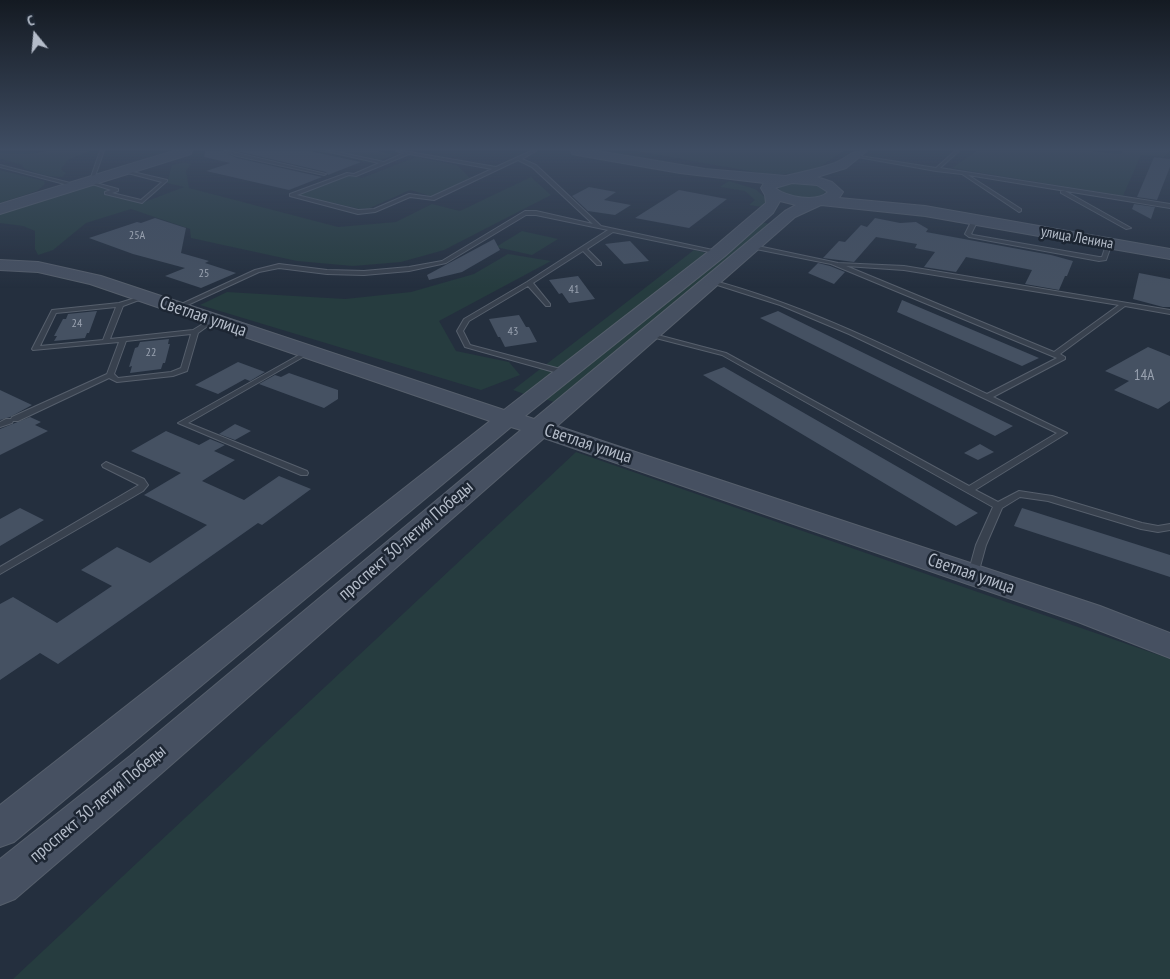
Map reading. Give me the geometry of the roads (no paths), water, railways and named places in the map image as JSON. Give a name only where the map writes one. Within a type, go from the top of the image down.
[{"type":"main road","points":[[0,209],[38,197]]},
{"type":"main road","name":"проспект 30-летия Победы","points":[[0,829],[508,418],[719,252],[768,210],[775,197]]},
{"type":"main road","points":[[787,197],[790,200],[809,197]]},
{"type":"main road","name":"проспект 30-летия Победы","points":[[0,885],[143,767],[790,214],[820,197]]},
{"type":"main road","name":"улица Ленина","points":[[841,197],[1170,254]]},
{"type":"main road","name":"Светлая улица","points":[[0,265],[38,267],[70,273],[144,297],[541,428],[1089,614],[1170,646]]},
{"type":"lane","points":[[121,197],[142,202],[148,197]]},
{"type":"lane","points":[[299,197],[358,212],[375,210],[406,197]]},
{"type":"lane","points":[[417,197],[432,200],[439,197]]},
{"type":"lane","points":[[567,197],[599,226]]},
{"type":"lane","points":[[998,197],[1019,210]]},
{"type":"lane","points":[[1072,197],[1128,228]]},
{"type":"lane","points":[[1111,197],[1170,206]]},
{"type":"lane","points":[[177,308],[257,271],[280,266],[364,273],[409,269],[444,262],[525,213],[536,213],[719,252]]},
{"type":"lane","points":[[566,373],[468,346],[460,331],[466,320],[529,283],[612,230]]},
{"type":"lane","points":[[753,247],[833,263],[904,268],[1122,306],[1170,312]]},
{"type":"lane","points":[[584,249],[599,264]]},
{"type":"lane","points":[[833,263],[1063,358],[986,397]]},
{"type":"lane","points":[[711,282],[771,298],[812,315],[1063,433],[969,490]]},
{"type":"lane","points":[[529,283],[548,305]]},
{"type":"lane","points":[[144,297],[120,305],[54,312],[35,349],[195,332],[213,320]]},
{"type":"lane","points":[[105,342],[120,305]]},
{"type":"lane","points":[[1056,354],[1122,306]]},
{"type":"lane","points":[[110,375],[117,380],[173,374],[184,369],[195,332]]},
{"type":"lane","points":[[650,335],[724,354],[998,506]]},
{"type":"lane","points":[[0,425],[110,375],[123,340]]},
{"type":"lane","points":[[304,473],[182,423],[308,352]]},
{"type":"lane","points":[[0,571],[140,489],[144,484],[106,465]]},
{"type":"lane","points":[[973,575],[982,544],[998,506],[1019,494],[1048,498],[1141,526],[1158,529],[1170,527]]}]
